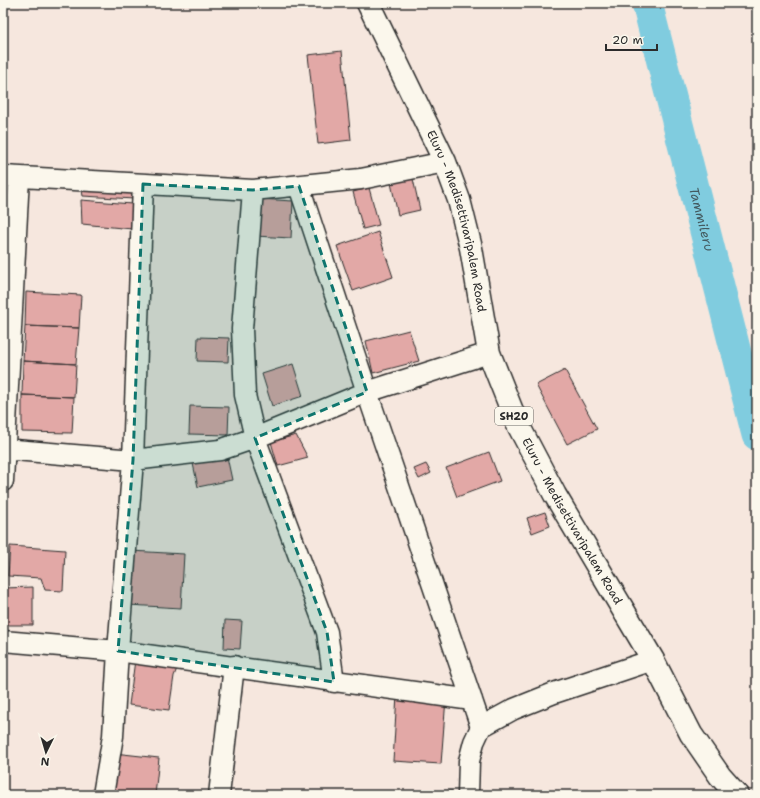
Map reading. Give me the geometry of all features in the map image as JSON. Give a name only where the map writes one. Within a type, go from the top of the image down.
[{"type":"main road","name":"Eluru - Medisettivaripalem Road","points":[[368,3],[445,162],[459,200],[472,248],[489,353],[516,421],[555,495],[653,660],[691,734],[720,776],[737,795]]},
{"type":"street","points":[[3,481],[11,177],[253,190],[361,179],[445,162]]},
{"type":"street","points":[[103,795],[113,736],[133,460],[143,184]]},
{"type":"street","points":[[299,186],[367,392],[481,727]]},
{"type":"street","points":[[253,190],[242,329],[245,395],[255,438],[327,632],[334,682]]},
{"type":"street","points":[[4,449],[133,460],[220,450],[255,438],[367,392],[489,353]]},
{"type":"street","points":[[3,641],[118,651],[472,700]]},
{"type":"street","points":[[468,795],[470,761],[474,742],[481,727],[514,708],[653,660]]},
{"type":"street","points":[[219,795],[234,666]]},
{"type":"highlighted area","points":[[143,184],[253,190],[299,186],[367,392],[255,438],[327,632],[334,682],[118,651],[133,460]]},
{"type":"building","points":[[342,51],[351,140],[318,144],[308,55]]},
{"type":"building","points":[[413,179],[420,210],[398,215],[391,183]]},
{"type":"building","points":[[81,185],[134,188],[134,199],[83,196]]},
{"type":"building","points":[[369,188],[379,225],[363,229],[353,192]]},
{"type":"building","points":[[258,199],[293,201],[291,238],[255,236]]},
{"type":"building","points":[[81,200],[132,204],[132,229],[82,224]]},
{"type":"building","points":[[378,232],[393,277],[353,291],[337,246]]},
{"type":"building","points":[[26,292],[81,295],[79,328],[25,326]]},
{"type":"building","points":[[25,326],[79,328],[76,364],[23,361]]},
{"type":"building","points":[[409,330],[419,361],[373,373],[366,341]]},
{"type":"building","points":[[198,337],[229,338],[228,362],[197,361]]},
{"type":"building","points":[[23,361],[76,364],[74,397],[22,395]]},
{"type":"building","points":[[293,364],[303,396],[272,406],[262,374]]},
{"type":"building","points":[[565,370],[597,429],[567,444],[536,385]]},
{"type":"building","points":[[22,395],[74,397],[72,433],[22,432]]},
{"type":"building","points":[[190,406],[229,407],[228,435],[189,434]]},
{"type":"building","points":[[296,435],[308,458],[278,466],[271,442]]},
{"type":"building","points":[[226,452],[232,480],[198,487],[192,459]]},
{"type":"building","points":[[489,452],[500,481],[457,497],[446,468]]},
{"type":"building","points":[[426,464],[431,473],[419,479],[414,469]]},
{"type":"building","points":[[545,512],[550,526],[532,533],[527,518]]},
{"type":"building","points":[[10,546],[65,550],[63,591],[45,590],[41,578],[8,576]]},
{"type":"building","points":[[131,551],[184,554],[181,608],[128,605]]},
{"type":"building","points":[[33,587],[33,625],[4,625],[4,588]]},
{"type":"building","points":[[225,620],[242,621],[240,649],[224,648]]},
{"type":"building","points":[[135,660],[178,666],[174,676],[169,710],[129,705]]},
{"type":"building","points":[[397,695],[446,698],[441,764],[393,761]]},
{"type":"building","points":[[114,753],[159,758],[155,795],[109,795]]},
{"type":"building","points":[[452,791],[452,795],[414,795],[414,792]]},
{"type":"waterway","name":"Tammileru","points":[[647,3],[757,435]]}]
